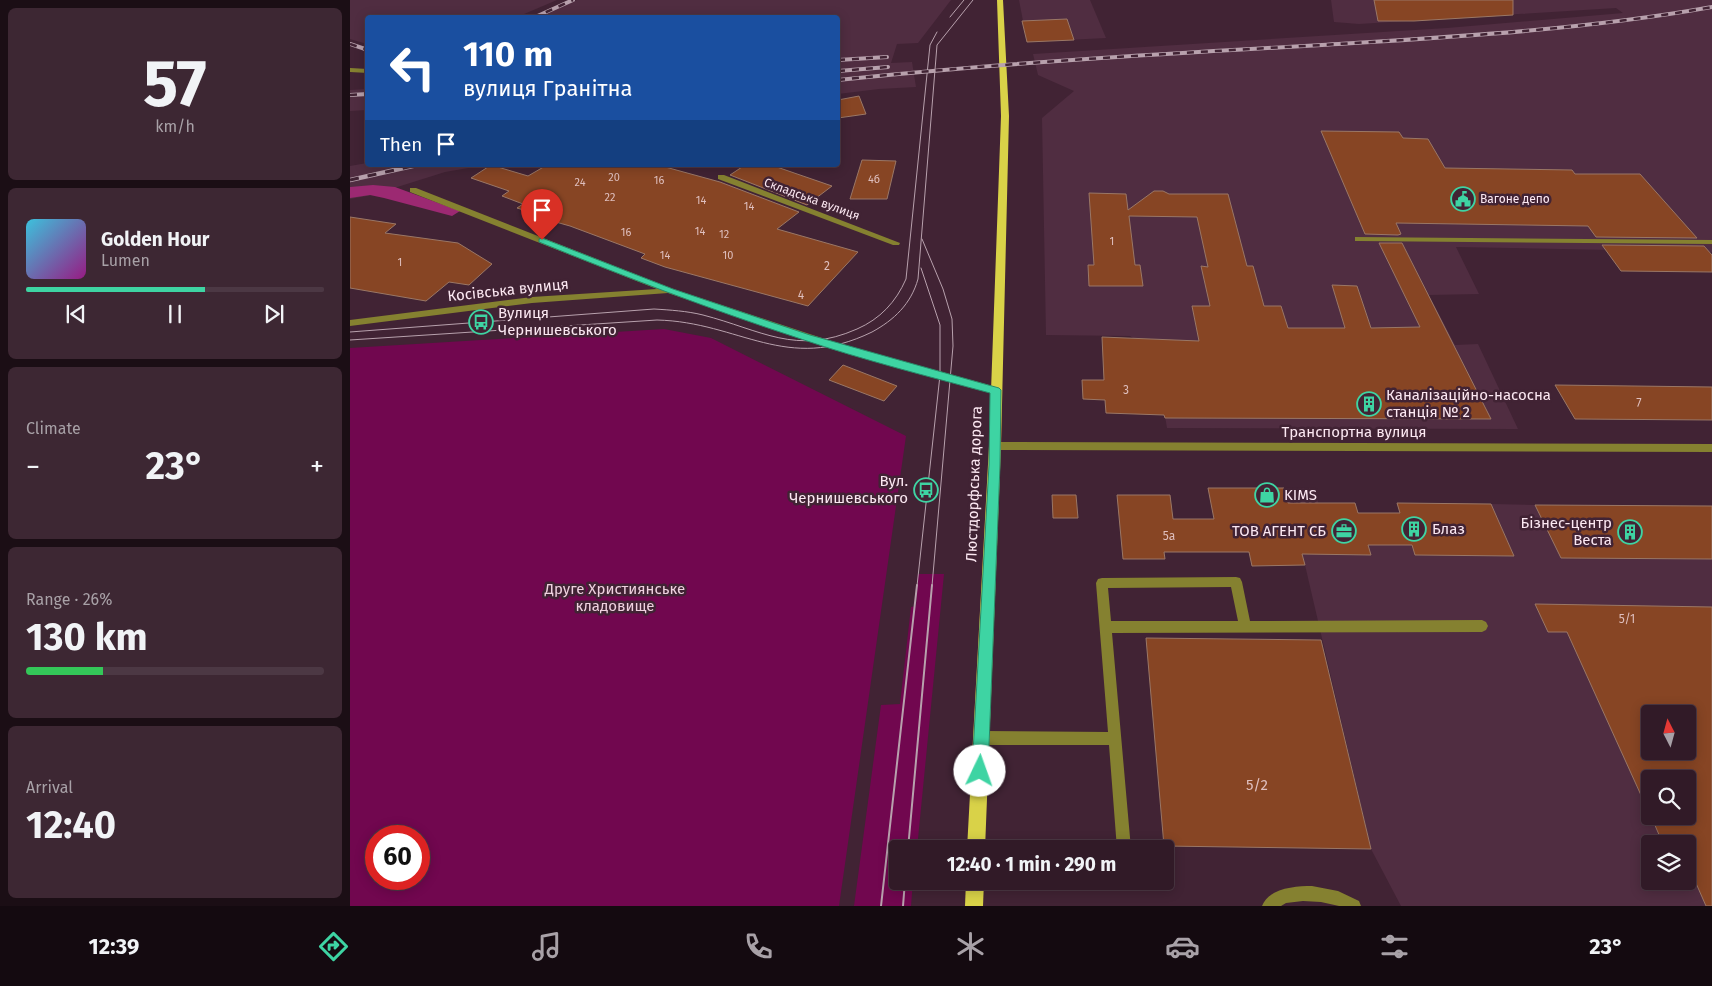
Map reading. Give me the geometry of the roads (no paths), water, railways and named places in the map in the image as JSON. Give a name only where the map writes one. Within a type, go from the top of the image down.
[{"type":"main road","name":"Люстдорфська дорога","points":[[976,840],[995,446],[1005,116],[1000,0]]},
{"type":"main road","points":[[974,906],[975,890]]},
{"type":"street","points":[[350,70],[365,71]]},
{"type":"street","name":"Складська вулиця","points":[[720,177],[896,243]]},
{"type":"street","points":[[413,190],[670,291],[827,344],[996,390]]},
{"type":"street","points":[[1358,239],[1712,242]]},
{"type":"street","name":"Косівська вулиця","points":[[350,323],[532,300],[670,291]]},
{"type":"street","name":"Транспортна вулиця","points":[[995,446],[1712,448]]},
{"type":"street","points":[[1123,840],[1102,583],[1236,582],[1245,627]]},
{"type":"street","points":[[1106,627],[1482,626]]},
{"type":"street","points":[[982,738],[1115,739]]},
{"type":"street","points":[[1269,906],[1284,896],[1306,892],[1343,899],[1354,906]]},
{"type":"tram line","points":[[950,17],[964,0]]},
{"type":"tram line","points":[[350,340],[657,320],[687,323],[788,347],[814,348],[841,344],[872,332],[901,310],[911,296],[918,279],[937,45],[973,0]]},
{"type":"tram line","points":[[350,332],[654,309],[697,314],[779,338],[797,340],[835,337],[865,325],[886,309],[906,279],[930,45],[937,32]]},
{"type":"tram line","points":[[922,239],[943,289],[952,319],[953,346],[932,586]]},
{"type":"tram line","points":[[917,586],[940,375],[940,325],[921,268]]},
{"type":"tram line","points":[[881,906],[917,585]]},
{"type":"tram line","points":[[909,840],[932,585]]},
{"type":"tram line","points":[[903,906],[904,890]]},
{"type":"railway","points":[[540,15],[573,0]]},
{"type":"railway","points":[[840,80],[1080,60],[1517,32],[1615,22],[1712,7]]},
{"type":"railway","points":[[350,44],[365,49]]},
{"type":"railway","points":[[840,60],[887,57]]},
{"type":"railway","points":[[840,71],[888,67]]},
{"type":"railway","points":[[350,95],[365,94]]},
{"type":"railway","points":[[350,180],[408,167]]},
{"type":"place","name":"Вагоне депо","points":[[1463,199]]},
{"type":"place","name":"Вулиця Чернишевського","points":[[481,322]]},
{"type":"place","name":"Каналізаційно-насосна станція № 2","points":[[1369,404]]},
{"type":"place","name":"Вул. Чернишевського","points":[[926,490]]},
{"type":"place","name":"KIMS","points":[[1267,495]]},
{"type":"place","name":"Блаз","points":[[1414,529]]},
{"type":"place","name":"ТОВ АГЕНТ СБ","points":[[1344,531]]},
{"type":"place","name":"Бізнес-центр Веста","points":[[1630,532]]},
{"type":"park label","name":"Друге Християнське кладовище","points":[[615,598]]}]
